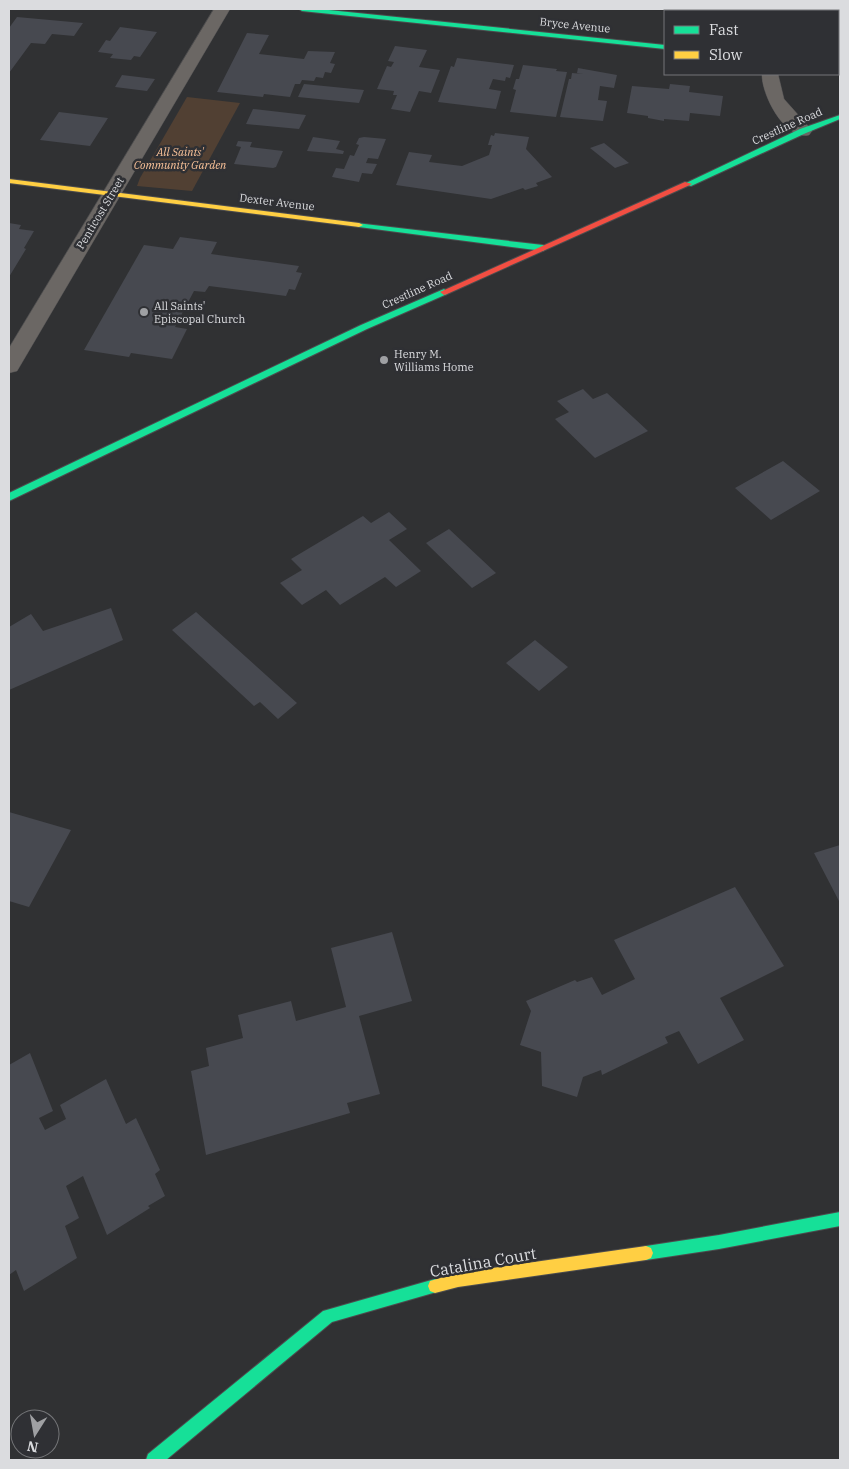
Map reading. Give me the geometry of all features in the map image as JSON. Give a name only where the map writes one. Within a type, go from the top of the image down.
[{"type":"street","name":"Penticost Street","points":[[9,366],[222,9]]},
{"type":"street","name":"Bryce Avenue","points":[[302,9],[664,47]]},
{"type":"street","points":[[770,75],[769,88],[780,108],[802,131]]},
{"type":"street","name":"Crestline Road","points":[[9,497],[253,379],[802,131],[840,117]]},
{"type":"street","name":"Dexter Avenue","points":[[9,181],[543,248]]},
{"type":"street","name":"Catalina Court","points":[[154,1460],[328,1316],[458,1280],[719,1242],[840,1218]]},
{"type":"green space","name":"All Saints' Community Garden","points":[[187,97],[240,103],[192,191],[137,186],[140,178]]},
{"type":"building","points":[[840,9],[840,30],[839,10],[819,10]]},
{"type":"building","points":[[17,17],[83,23],[74,36],[52,34],[45,44],[31,43],[9,73],[9,28]]},
{"type":"building","points":[[120,27],[157,32],[140,57],[134,56],[131,60],[110,58],[113,54],[98,52],[106,40],[110,41]]},
{"type":"building","points":[[247,33],[269,35],[259,54],[304,59],[308,51],[335,52],[330,63],[335,64],[331,73],[325,72],[323,78],[316,77],[314,81],[302,80],[300,84],[295,84],[290,97],[264,94],[263,97],[217,92]]},
{"type":"building","points":[[395,46],[427,50],[419,67],[440,70],[431,93],[419,91],[410,112],[391,109],[397,95],[393,95],[394,91],[377,89],[387,66],[391,67],[394,62],[388,61]]},
{"type":"building","points":[[457,58],[514,65],[510,78],[506,77],[505,81],[493,79],[489,89],[501,91],[496,109],[438,102],[451,66],[454,67]]},
{"type":"building","points":[[523,65],[567,72],[556,117],[510,112],[516,90],[513,89],[516,79],[519,79]]},
{"type":"building","points":[[578,68],[617,75],[614,88],[600,86],[598,100],[607,101],[603,121],[560,117],[572,73],[583,74],[577,73]]},
{"type":"building","points":[[122,75],[155,79],[147,91],[115,87]]},
{"type":"building","points":[[304,84],[364,90],[359,103],[298,97]]},
{"type":"building","points":[[670,84],[690,86],[689,92],[723,96],[720,116],[690,113],[689,121],[664,119],[664,121],[648,118],[648,116],[627,113],[632,86],[669,89]]},
{"type":"building","points":[[253,109],[306,115],[299,129],[246,124]]},
{"type":"building","points":[[59,112],[108,118],[90,146],[40,140]]},
{"type":"building","points":[[495,133],[529,137],[526,149],[552,177],[536,183],[538,186],[525,190],[523,188],[491,199],[396,185],[409,152],[432,155],[429,162],[462,166],[489,155],[492,145],[488,145],[491,135],[494,136]]},
{"type":"building","points":[[313,137],[340,141],[336,149],[344,151],[343,154],[307,151]]},
{"type":"building","points":[[359,138],[386,139],[378,159],[368,158],[366,163],[377,164],[372,174],[362,173],[359,182],[332,177],[336,168],[344,169],[350,155],[354,156],[359,145],[356,144]]},
{"type":"building","points":[[238,141],[252,142],[250,147],[283,151],[276,167],[273,168],[234,164],[241,147],[236,146]]},
{"type":"building","points":[[604,143],[629,163],[615,168],[590,148]]},
{"type":"building","points":[[9,223],[21,225],[19,229],[34,231],[24,248],[26,249],[9,277]]},
{"type":"building","name":"All Saints' Episcopal Church","points":[[180,237],[217,242],[211,254],[299,266],[296,272],[302,273],[295,290],[289,289],[286,296],[209,286],[205,292],[194,291],[175,327],[187,329],[172,359],[131,353],[129,357],[84,350],[144,245],[173,249]]},
{"type":"building","points":[[583,389],[593,399],[607,393],[648,431],[595,458],[555,419],[569,412],[557,401]]},
{"type":"building","points":[[783,461],[820,491],[771,520],[735,488]]},
{"type":"building","points":[[389,512],[407,529],[389,540],[421,571],[396,587],[385,577],[340,605],[326,590],[302,605],[280,583],[302,570],[291,559],[363,516],[371,523]]},
{"type":"building","points":[[449,529],[496,573],[472,588],[426,543]]},
{"type":"building","points":[[111,608],[123,640],[9,690],[9,627],[31,614],[43,631]]},
{"type":"building","points":[[196,612],[297,703],[278,719],[260,702],[254,706],[172,630]]},
{"type":"building","points":[[535,640],[568,667],[539,691],[506,663]]},
{"type":"building","points":[[9,812],[71,830],[29,907],[9,901]]},
{"type":"building","points":[[840,845],[840,903],[814,853]]},
{"type":"building","points":[[735,887],[784,966],[720,998],[744,1040],[698,1064],[679,1031],[665,1037],[668,1043],[602,1075],[601,1070],[583,1077],[577,1097],[542,1086],[541,1052],[520,1045],[531,1011],[526,1001],[575,980],[577,982],[592,977],[602,995],[635,979],[614,940]]},
{"type":"building","points":[[392,932],[412,1001],[359,1016],[380,1094],[347,1103],[350,1113],[206,1155],[191,1071],[209,1066],[206,1048],[243,1038],[238,1015],[291,1001],[296,1021],[346,1007],[331,948]]},
{"type":"building","points":[[30,1053],[53,1111],[39,1118],[45,1130],[66,1119],[60,1105],[106,1079],[126,1124],[136,1118],[160,1170],[155,1174],[165,1196],[148,1206],[150,1208],[107,1235],[83,1176],[66,1186],[79,1218],[65,1226],[77,1258],[24,1291],[16,1270],[9,1275],[9,1065]]},
{"type":"traffic: fast","points":[[302,9],[664,47]]},
{"type":"traffic: fast","points":[[688,184],[803,131],[840,117]]},
{"type":"traffic: fast","points":[[359,225],[543,248]]},
{"type":"traffic: fast","points":[[9,497],[364,327],[444,292]]},
{"type":"traffic: fast","points":[[646,1253],[719,1242],[840,1219]]},
{"type":"traffic: fast","points":[[154,1460],[328,1316],[435,1286]]},
{"type":"traffic: slow","points":[[9,181],[359,225]]},
{"type":"traffic: slow","points":[[435,1286],[458,1280],[646,1253]]},
{"type":"traffic: jam","points":[[444,292],[688,184]]},
{"type":"place","name":"All Saints' Episcopal Church","points":[[144,312]]},
{"type":"place","name":"Henry M. Williams Home","points":[[384,360]]}]
